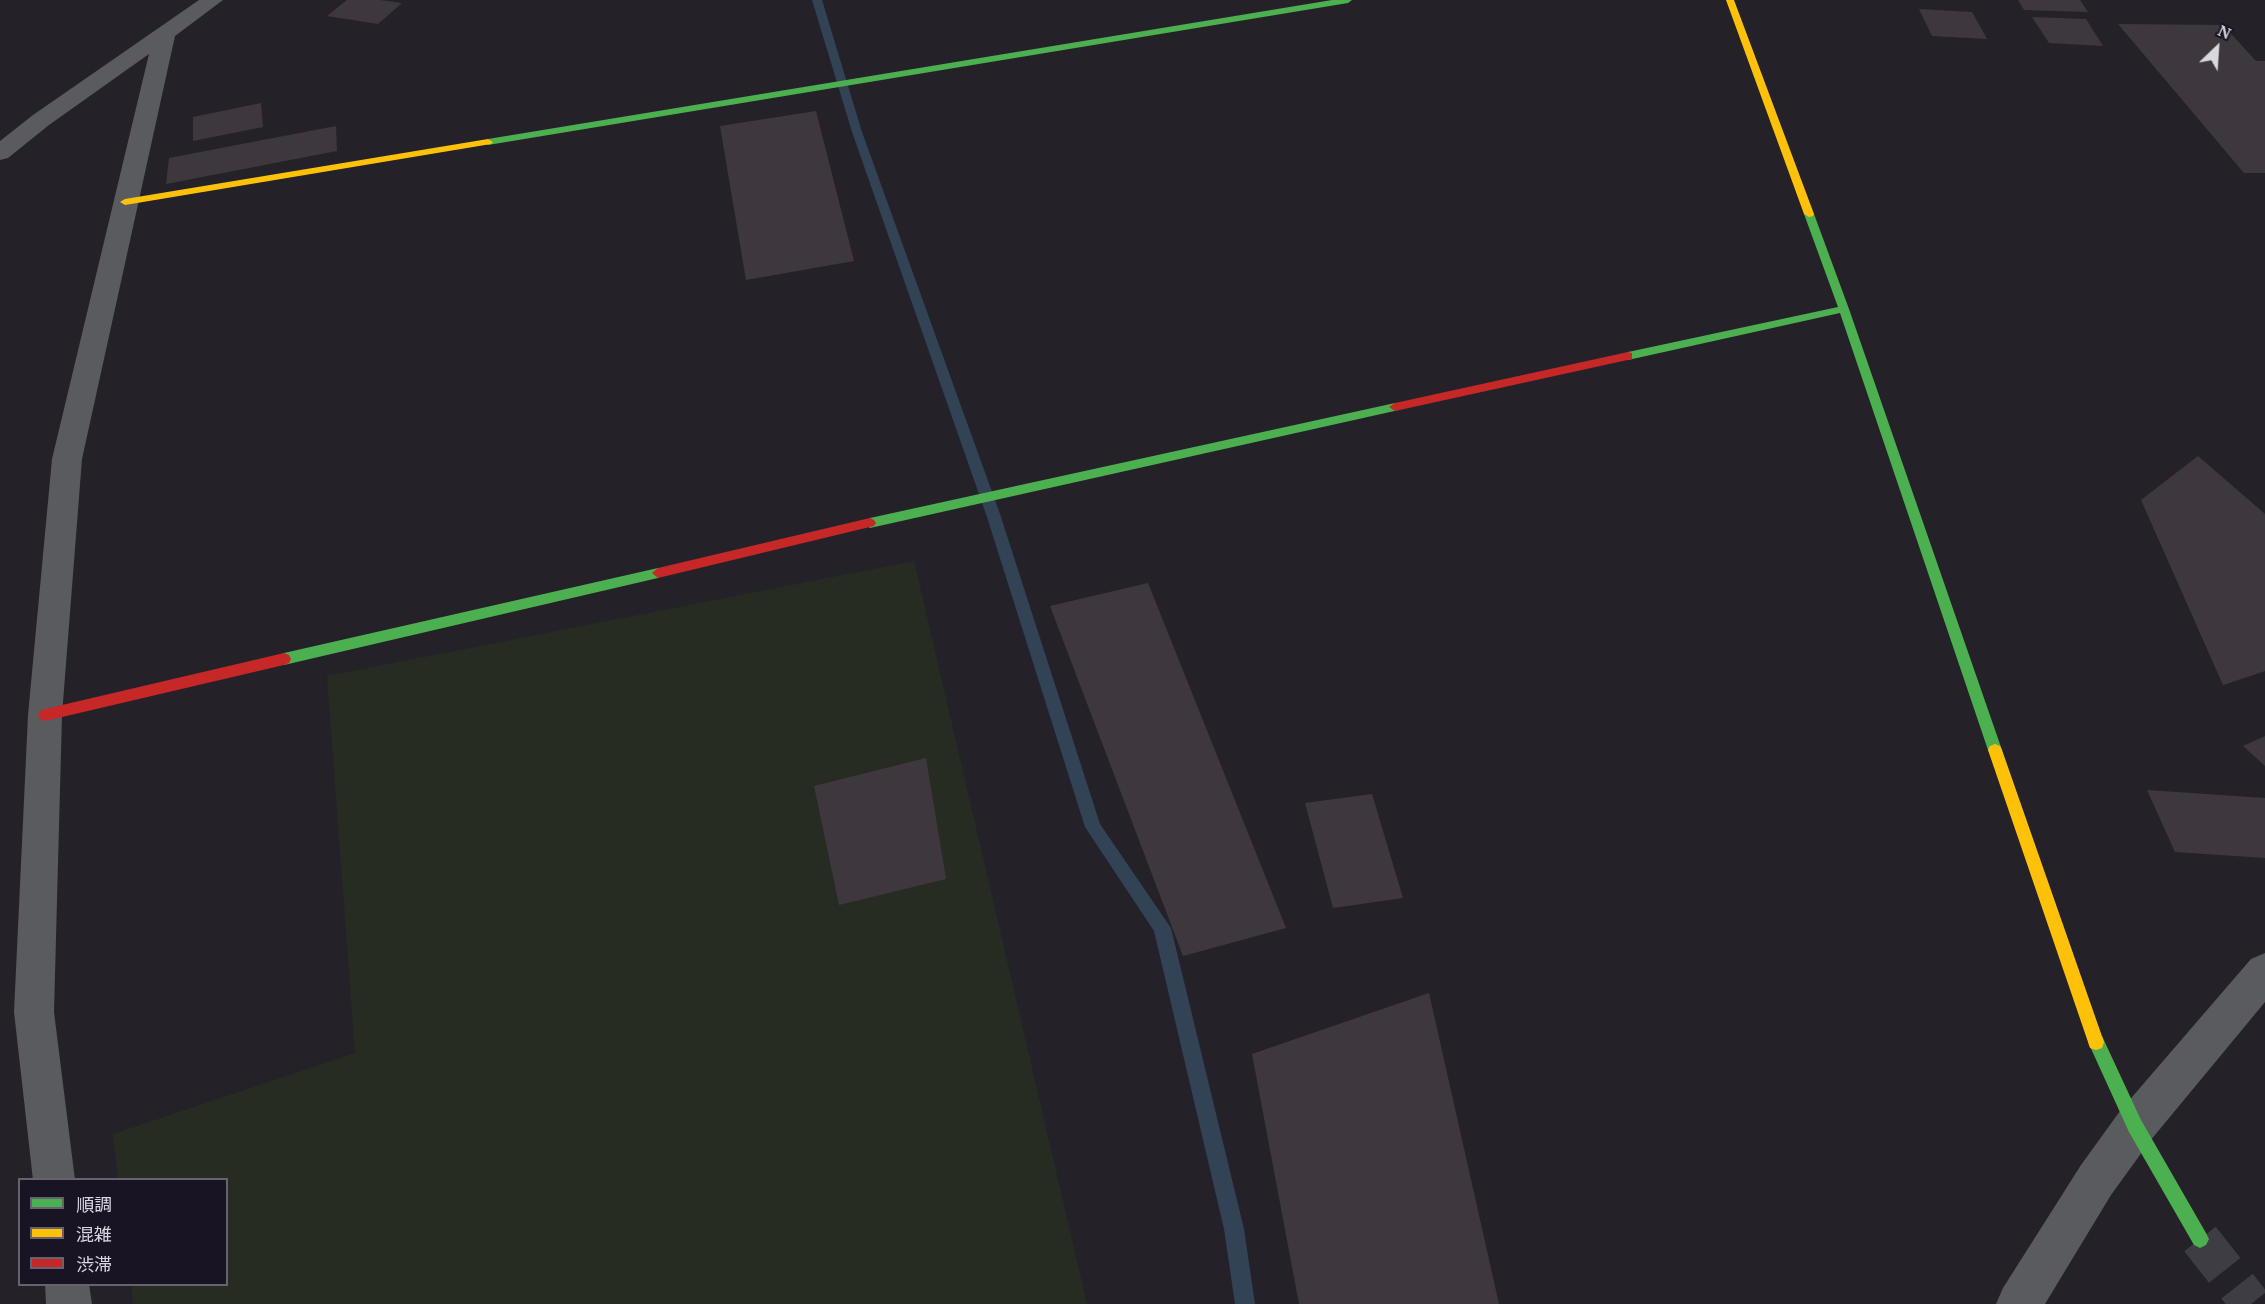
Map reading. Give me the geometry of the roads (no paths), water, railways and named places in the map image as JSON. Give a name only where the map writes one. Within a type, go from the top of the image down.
[{"type":"street","points":[[0,153],[41,120],[213,0]]},
{"type":"street","points":[[125,202],[1348,0]]},
{"type":"street","points":[[1730,0],[1844,309],[2092,1035],[2135,1126],[2200,1239]]},
{"type":"street","points":[[54,1178],[34,1012],[45,715],[67,459],[165,34]]},
{"type":"street","points":[[45,715],[953,504],[1844,309]]},
{"type":"street","points":[[2019,1304],[2096,1180],[2135,1126],[2265,972]]},
{"type":"street","points":[[66,1286],[69,1304]]},
{"type":"waterway","points":[[817,0],[857,132],[993,514],[1093,827],[1162,928],[1234,1229],[1245,1304]]},
{"type":"tunnel","points":[[2200,1239],[2251,1304]]}]
